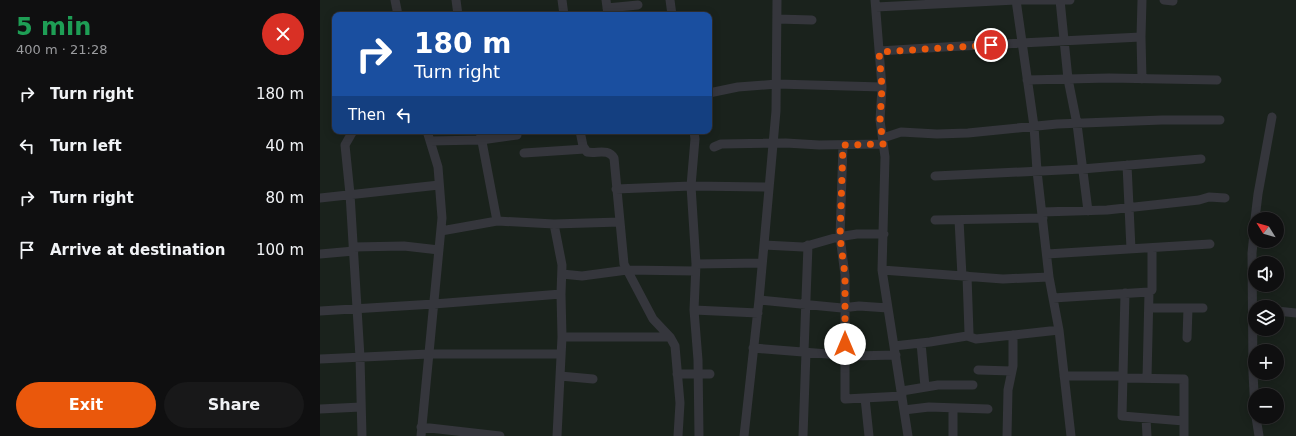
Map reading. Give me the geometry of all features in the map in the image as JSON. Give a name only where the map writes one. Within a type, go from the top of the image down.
[{"type":"street","points":[[395,0],[397,12]]},
{"type":"street","points":[[456,0],[458,12]]},
{"type":"street","points":[[562,0],[564,12]]},
{"type":"street","points":[[670,0],[672,12]]},
{"type":"street","points":[[744,436],[758,313],[773,144],[777,84],[777,0]]},
{"type":"street","points":[[1016,0],[1034,126],[1037,171],[1049,277],[1058,330],[1072,436]]},
{"type":"street","points":[[1060,0],[1068,79],[1077,124],[1088,211]]},
{"type":"street","points":[[908,436],[882,270],[885,157],[880,120],[882,87],[875,3],[1070,0]]},
{"type":"street","points":[[1142,0],[1142,79]]},
{"type":"street","points":[[1164,0],[1173,1]]},
{"type":"street","points":[[607,8],[638,4]]},
{"type":"street","points":[[777,19],[812,20]]},
{"type":"street","points":[[879,52],[944,47],[1141,37]]},
{"type":"street","points":[[1027,80],[1109,78],[1217,80]]},
{"type":"street","points":[[712,92],[738,87],[777,84],[882,87]]},
{"type":"street","points":[[1256,212],[1272,117]]},
{"type":"street","points":[[714,147],[721,144],[786,143],[843,145],[883,141],[901,132],[937,134],[968,133],[1034,126],[1162,120],[1220,120]]},
{"type":"street","points":[[352,134],[345,145],[350,194],[360,357],[362,436]]},
{"type":"street","points":[[428,134],[438,167],[442,218],[421,431],[500,436]]},
{"type":"street","points":[[581,134],[583,146],[587,152],[607,152],[611,153],[614,158],[624,264],[653,319],[670,337],[675,346],[680,403],[678,436]]},
{"type":"street","points":[[695,134],[696,139],[691,186],[696,268],[694,310],[698,374],[699,436]]},
{"type":"street","points":[[430,141],[481,135],[516,135]]},
{"type":"street","points":[[481,135],[497,221]]},
{"type":"street","points":[[843,145],[840,237],[845,275],[845,399],[902,394],[925,387],[938,385],[973,385]]},
{"type":"street","points":[[524,153],[585,149]]},
{"type":"street","points":[[935,176],[1082,169],[1201,159]]},
{"type":"street","points":[[1127,165],[1131,249]]},
{"type":"street","points":[[320,198],[439,185]]},
{"type":"street","points":[[616,189],[691,186],[769,187]]},
{"type":"street","points":[[935,220],[1042,215],[1128,208],[1199,200],[1209,197],[1225,198]]},
{"type":"street","points":[[959,220],[969,332],[967,336]]},
{"type":"street","points":[[441,231],[497,221],[554,224],[620,222]]},
{"type":"street","points":[[554,224],[562,265],[562,337],[557,436]]},
{"type":"street","points":[[764,245],[803,247],[857,234],[884,234]]},
{"type":"street","points":[[1047,254],[1210,244]]},
{"type":"street","points":[[803,436],[808,245]]},
{"type":"street","points":[[320,254],[353,249],[404,246],[439,250]]},
{"type":"street","points":[[1147,378],[1149,292],[1152,290],[1152,248]]},
{"type":"street","points":[[1252,248],[1254,300]]},
{"type":"street","points":[[562,274],[582,276],[627,270],[696,268],[762,263]]},
{"type":"street","points":[[882,270],[1003,279],[1049,277]]},
{"type":"street","points":[[1053,298],[1149,292]]},
{"type":"street","points":[[1125,293],[1122,416],[1184,420]]},
{"type":"street","points":[[320,311],[561,294]]},
{"type":"street","points":[[759,300],[845,308],[859,306],[888,308]]},
{"type":"street","points":[[1149,308],[1203,308]]},
{"type":"street","points":[[1187,338],[1188,308]]},
{"type":"street","points":[[694,310],[758,313]]},
{"type":"street","points":[[1284,312],[1296,313]]},
{"type":"street","points":[[753,348],[872,356],[921,343],[967,336],[976,339],[1058,330]]},
{"type":"street","points":[[1007,436],[1008,390],[1012,371],[1013,334]]},
{"type":"street","points":[[1253,388],[1254,336]]},
{"type":"street","points":[[562,337],[670,337]]},
{"type":"street","points":[[921,343],[925,387]]},
{"type":"street","points":[[320,359],[429,354],[560,354]]},
{"type":"street","points":[[978,370],[1012,371]]},
{"type":"street","points":[[677,374],[710,374]]},
{"type":"street","points":[[560,376],[592,379]]},
{"type":"street","points":[[1064,376],[1184,379],[1184,436]]},
{"type":"street","points":[[864,398],[869,436]]},
{"type":"street","points":[[320,409],[361,407]]},
{"type":"street","points":[[904,410],[928,407],[988,409]]},
{"type":"street","points":[[953,436],[954,408]]},
{"type":"street","points":[[1146,418],[1147,436]]},
{"type":"street","points":[[1257,424],[1259,436]]},
{"type":"shaded area","points":[[320,0],[1296,0],[1296,436],[320,436]]},
{"type":"route","points":[[845,344],[845,275],[840,237],[843,145],[883,144],[880,120],[882,87],[879,52],[991,45]]}]
